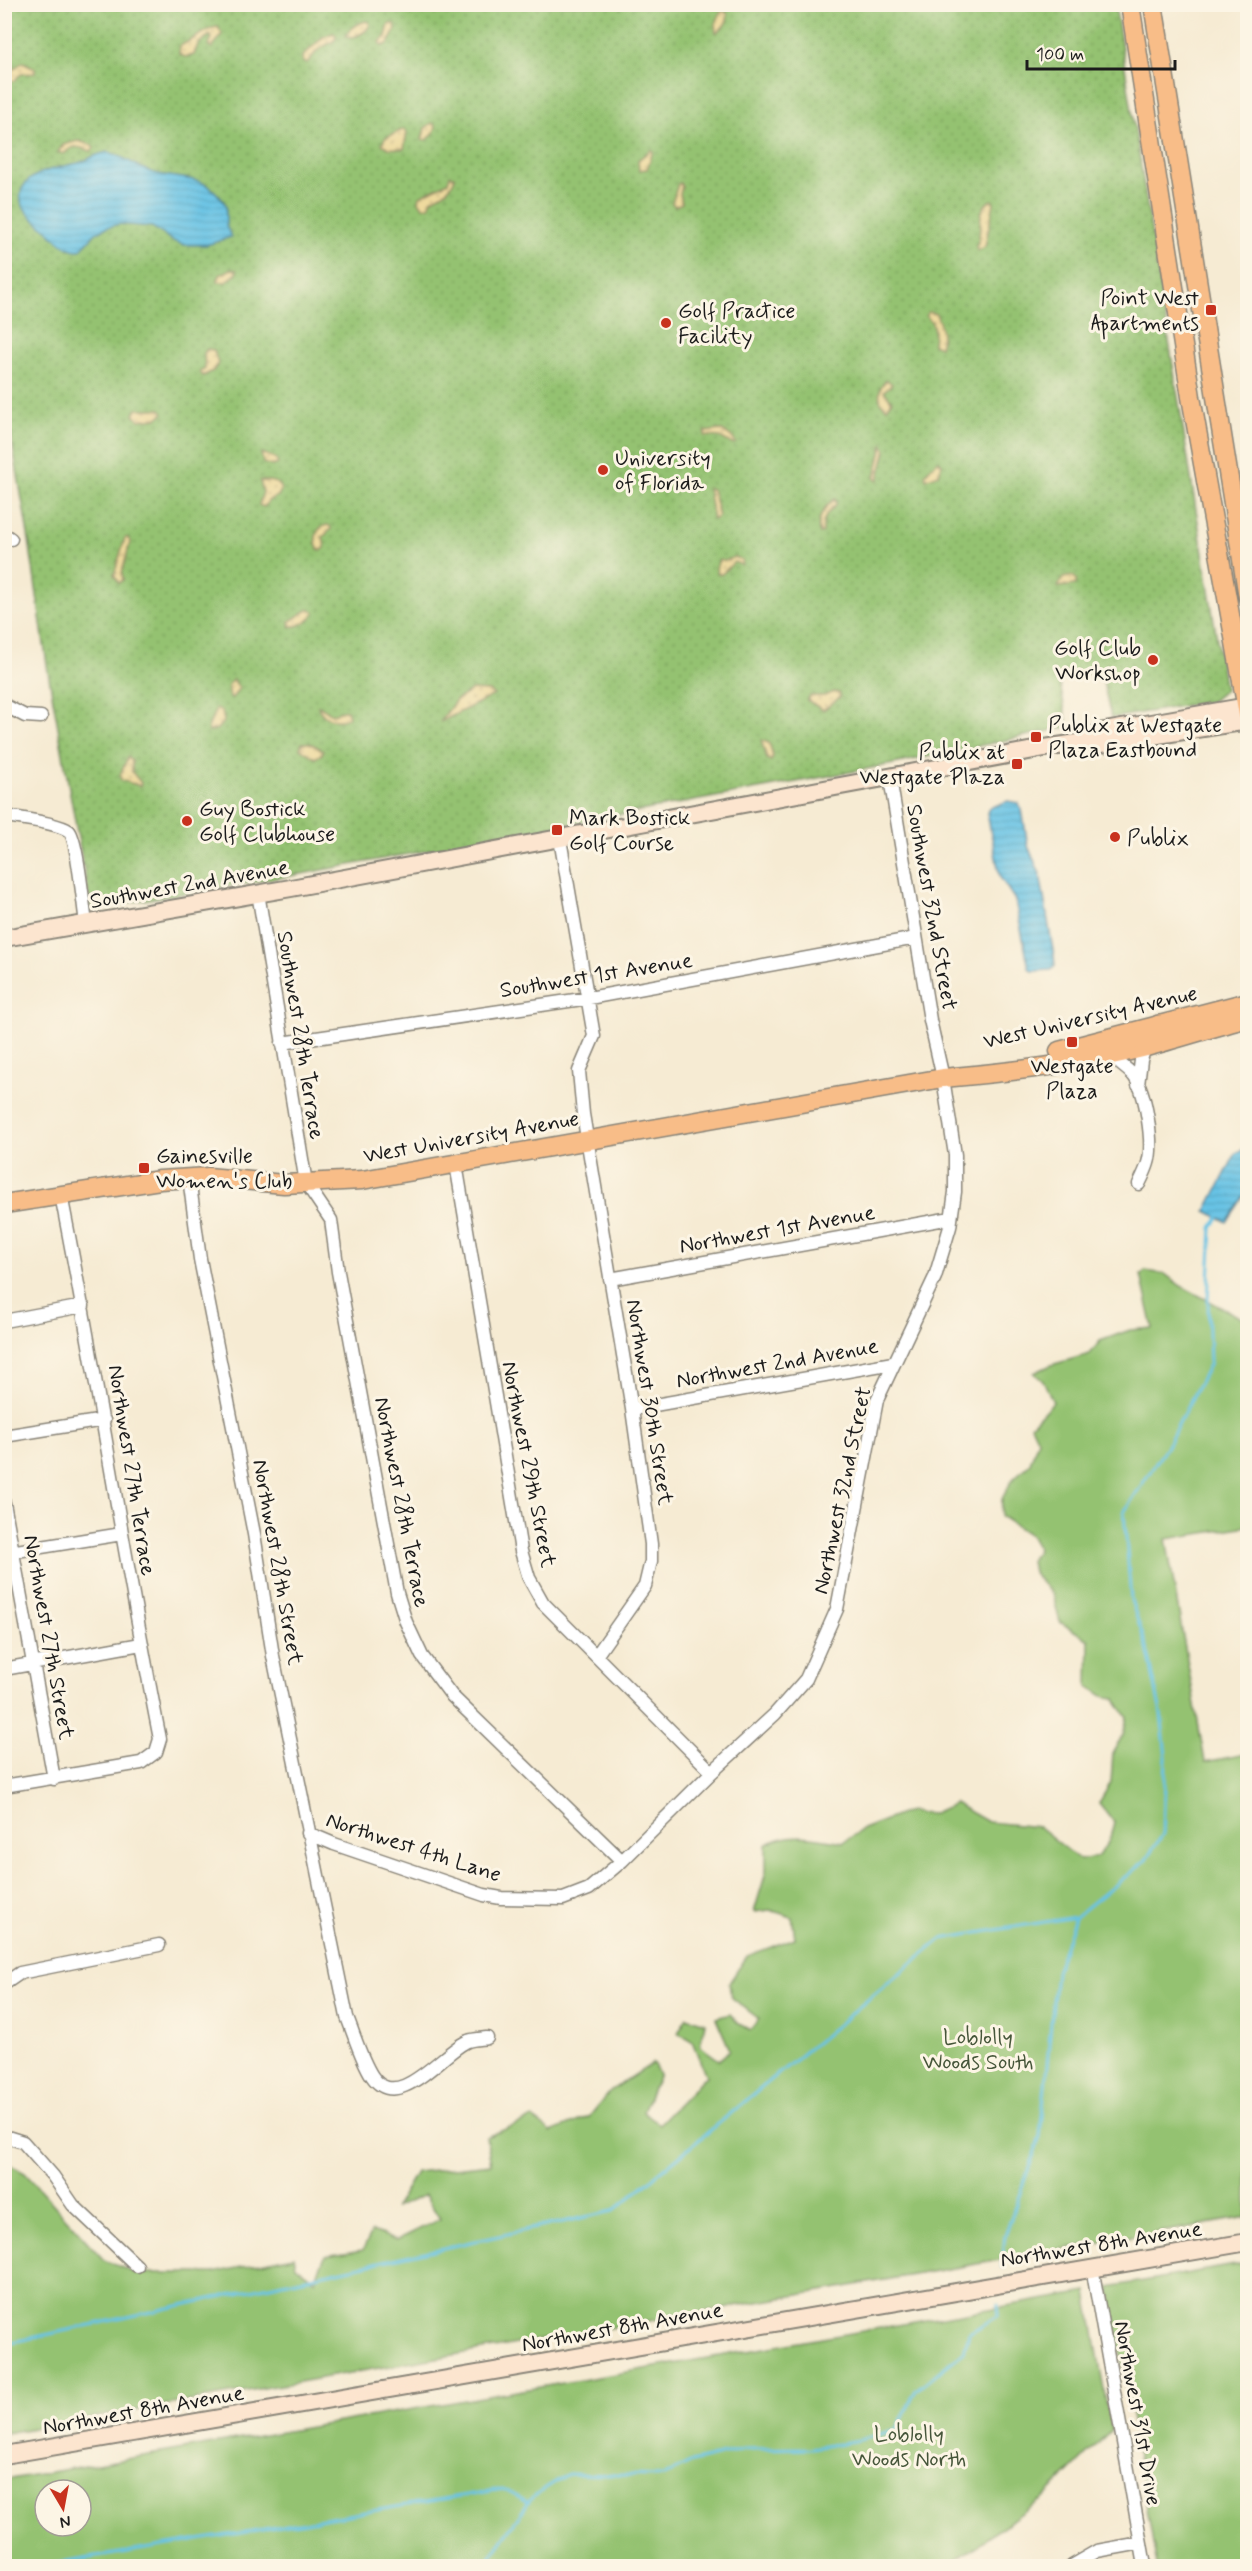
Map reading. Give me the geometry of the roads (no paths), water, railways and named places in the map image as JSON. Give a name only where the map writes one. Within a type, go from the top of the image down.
[{"type":"highway","points":[[1110,1054],[1120,1042],[1145,1036],[1159,1026]]},
{"type":"main road","points":[[1130,4],[1192,408],[1247,712]]},
{"type":"main road","points":[[1153,4],[1248,597]]},
{"type":"main road","name":"Southwest 2nd Avenue","points":[[4,938],[560,839],[1090,741],[1099,732],[1247,712]]},
{"type":"main road","name":"West University Avenue","points":[[943,1078],[978,1067],[1069,1049],[1248,1002]]},
{"type":"main road","name":"West University Avenue","points":[[4,1204],[160,1180],[189,1178],[208,1177],[284,1184],[362,1180],[943,1078],[981,1075],[1110,1054],[1145,1047],[1248,1018]]},
{"type":"main road","name":"Northwest 8th Avenue","points":[[4,2455],[1248,2242]]},
{"type":"street","points":[[4,705],[25,716],[41,717]]},
{"type":"street","name":"Southwest 32nd Street","points":[[890,778],[916,938],[943,1078]]},
{"type":"street","points":[[4,816],[36,820],[68,831],[74,845],[86,924]]},
{"type":"street","name":"Northwest 30th Street","points":[[560,839],[594,1036],[579,1071],[587,1140],[632,1409],[651,1544],[651,1561],[645,1586],[596,1656]]},
{"type":"street","name":"Southwest 28th Terrace","points":[[258,893],[306,1184]]},
{"type":"street","name":"Southwest 1st Avenue","points":[[282,1043],[589,998],[916,938]]},
{"type":"street","points":[[1138,1085],[1145,1047]]},
{"type":"street","points":[[1110,1054],[1117,1064],[1131,1073],[1138,1085],[1150,1138],[1149,1162],[1139,1184]]},
{"type":"street","name":"Northwest 32nd Street","points":[[712,1772],[775,1714],[806,1679],[837,1609],[877,1400],[935,1277],[951,1218],[955,1192],[955,1155],[943,1078]]},
{"type":"street","name":"Northwest 29th Street","points":[[456,1164],[521,1551],[526,1569],[543,1603],[712,1772]]},
{"type":"street","name":"Northwest 28th Street","points":[[189,1178],[200,1259],[229,1402],[273,1656],[347,2017],[373,2078],[383,2086],[393,2089],[407,2085],[467,2041],[486,2038]]},
{"type":"street","name":"Northwest 28th Terrace","points":[[306,1184],[331,1220],[338,1272],[397,1593],[406,1622],[422,1656],[452,1696],[622,1861]]},
{"type":"street","name":"Northwest 27th Terrace","points":[[54,1779],[141,1763],[156,1752],[160,1739],[141,1644],[104,1420],[62,1195]]},
{"type":"street","name":"Northwest 1st Avenue","points":[[610,1279],[951,1218]]},
{"type":"street","points":[[4,1321],[83,1306]]},
{"type":"street","name":"Northwest 2nd Avenue","points":[[632,1409],[893,1363]]},
{"type":"street","points":[[4,1436],[104,1420]]},
{"type":"street","name":"Northwest 27th Street","points":[[4,1503],[10,1552],[34,1664],[54,1779]]},
{"type":"street","points":[[10,1552],[122,1534]]},
{"type":"street","points":[[4,1669],[141,1644]]},
{"type":"street","name":"Northwest 4th Lane","points":[[308,1833],[334,1844],[501,1898],[563,1899],[590,1889],[622,1861],[712,1772]]},
{"type":"street","points":[[4,1786],[54,1779]]},
{"type":"street","points":[[4,1984],[20,1973],[159,1945]]},
{"type":"street","points":[[4,2136],[23,2142],[53,2176],[73,2205],[137,2266]]},
{"type":"street","name":"Northwest 31st Drive","points":[[1092,2267],[1145,2566]]},
{"type":"street","points":[[1071,2566],[1097,2551],[1141,2544]]},
{"type":"water","points":[[108,152],[151,172],[201,182],[210,187],[226,205],[226,225],[231,237],[207,245],[184,245],[173,241],[152,227],[119,224],[96,233],[80,250],[71,249],[63,244],[25,210],[21,201],[21,191],[25,184],[41,173]]},
{"type":"water","points":[[1008,801],[1018,803],[1022,810],[1028,846],[1040,874],[1054,956],[1055,966],[1051,970],[1032,971],[1029,968],[1015,900],[1000,877],[987,813],[989,808]]},
{"type":"water","points":[[1247,1147],[1247,1191],[1227,1222],[1206,1211],[1236,1153]]},
{"type":"waterway","points":[[1002,2267],[1005,2235],[1040,2137],[1056,1972],[1075,1917],[1145,1861],[1163,1834],[1166,1757],[1161,1713],[1147,1648],[1131,1600],[1124,1512],[1167,1446],[1210,1363],[1208,1300],[1212,1228],[1219,1215]]},
{"type":"waterway","points":[[4,2344],[613,2211],[941,1939],[1075,1917]]},
{"type":"waterway","points":[[484,2566],[533,2496],[568,2474],[664,2476],[692,2462],[744,2449],[812,2448],[860,2440],[897,2429],[916,2390],[964,2352],[969,2333],[998,2316],[999,2304]]},
{"type":"waterway","points":[[43,2566],[503,2489],[529,2503]]},
{"type":"place","name":"Point West Apartments","points":[[1211,310]]},
{"type":"place","name":"Golf Practice Facility","points":[[666,323]]},
{"type":"place","name":"University of Florida","points":[[603,470]]},
{"type":"place","name":"Golf Club Workshop","points":[[1153,660]]},
{"type":"place","name":"Publix at Westgate Plaza Eastbound","points":[[1036,737]]},
{"type":"place","name":"Publix at Westgate Plaza","points":[[1017,764]]},
{"type":"place","name":"Guy Bostick Golf Clubhouse","points":[[187,821]]},
{"type":"place","name":"Mark Bostick Golf Course","points":[[557,830]]},
{"type":"place","name":"Publix","points":[[1115,837]]},
{"type":"place","name":"Westgate Plaza","points":[[1072,1042]]},
{"type":"place","name":"Gainesville Women's Club","points":[[144,1168]]},
{"type":"park label","name":"Loblolly Woods South","points":[[978,2048]]},
{"type":"park label","name":"Loblolly Woods North","points":[[909,2446]]}]
